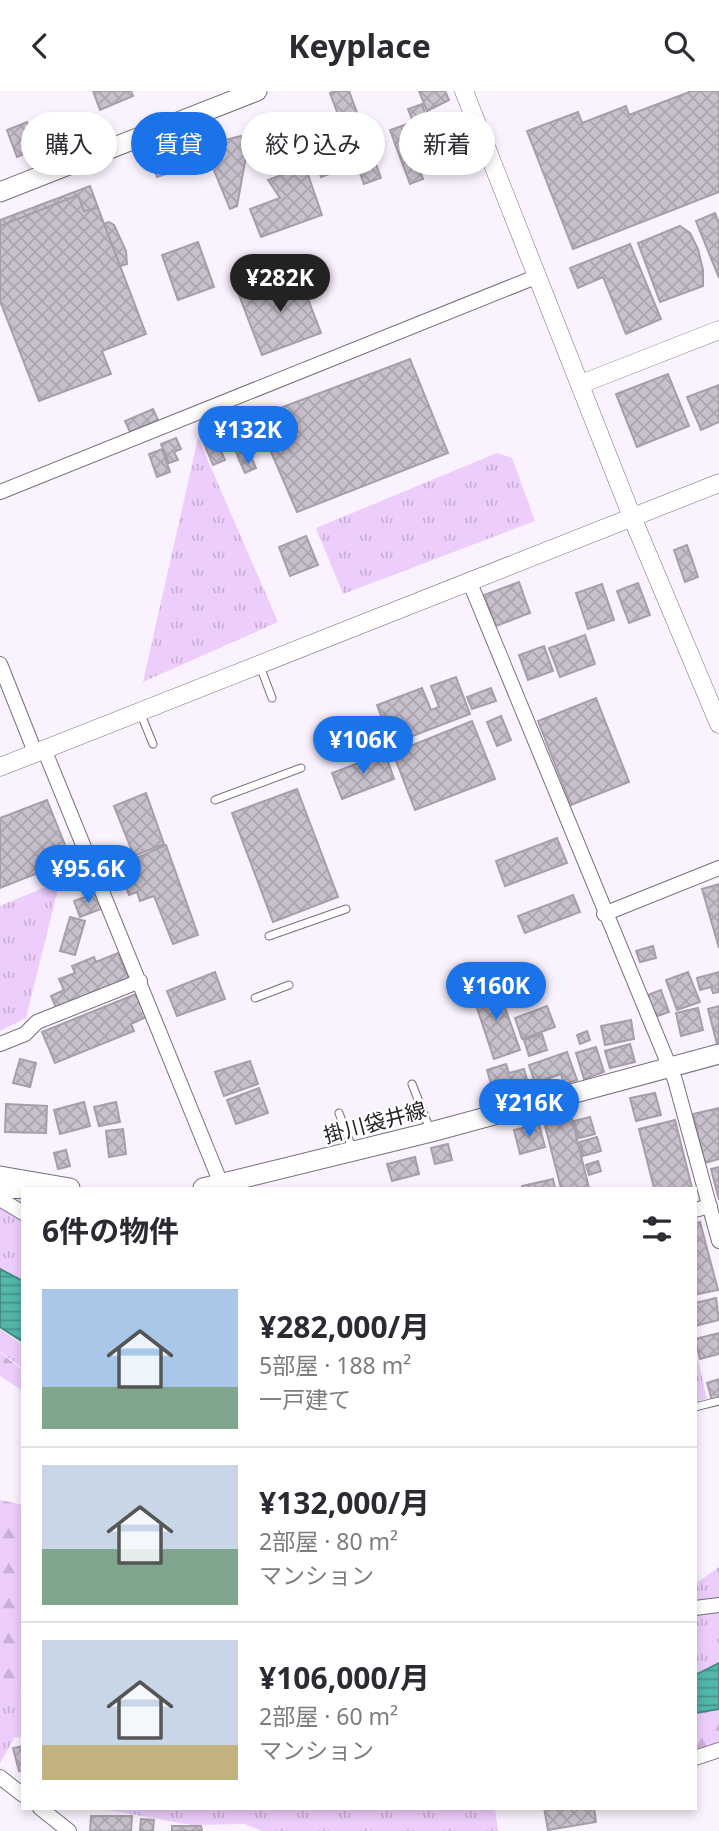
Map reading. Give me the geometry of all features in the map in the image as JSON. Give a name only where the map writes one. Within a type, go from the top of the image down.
[{"type":"main road","points":[[0,192],[257,91]]},
{"type":"main road","name":"掛川袋井線","points":[[213,1187],[668,1070],[719,1054]]},
{"type":"main road","points":[[0,1176],[64,1187]]},
{"type":"street","points":[[464,91],[582,384],[632,517],[719,724]]},
{"type":"street","points":[[0,492],[538,276]]},
{"type":"street","points":[[582,384],[719,330]]},
{"type":"street","points":[[0,767],[719,484]]},
{"type":"street","points":[[470,583],[604,915],[668,1070],[675,1080],[718,1232]]},
{"type":"street","points":[[0,664],[141,981],[213,1187]]},
{"type":"street","points":[[604,915],[719,868]]},
{"type":"street","points":[[0,1044],[25,1034],[37,1022],[141,981]]},
{"type":"street","points":[[0,1191],[21,1191]]},
{"type":"street","points":[[0,1199],[21,1212]]},
{"type":"street","points":[[697,1209],[710,1206]]},
{"type":"street","points":[[697,1608],[719,1605]]},
{"type":"street","points":[[697,1757],[719,1750]]},
{"type":"street","points":[[0,1777],[21,1793]]},
{"type":"street","points":[[43,1810],[69,1831]]},
{"type":"lane","points":[[259,665],[272,698]]},
{"type":"lane","points":[[140,712],[153,744]]},
{"type":"lane","points":[[215,800],[301,768]]},
{"type":"lane","points":[[269,936],[346,909]]},
{"type":"lane","points":[[255,998],[289,985]]},
{"type":"lane","points":[[412,1084],[431,1132]]},
{"type":"lane","points":[[339,1112],[353,1152]]},
{"type":"lane","points":[[697,1406],[719,1401]]},
{"type":"green space","points":[[198,438],[278,622],[143,682]]},
{"type":"green space","points":[[497,453],[512,458],[535,521],[343,594],[316,528]]},
{"type":"green space","points":[[60,881],[26,1018],[0,1031],[0,906]]},
{"type":"green space","points":[[0,1196],[21,1198],[21,1282],[0,1272]]},
{"type":"green space","points":[[0,1329],[21,1344],[21,1367],[0,1351]]},
{"type":"green space","points":[[0,1352],[21,1369],[21,1390],[0,1376]]},
{"type":"green space","points":[[697,1356],[707,1399],[697,1402]]},
{"type":"green space","points":[[0,1500],[21,1505],[21,1690],[0,1678]]},
{"type":"green space","points":[[719,1567],[719,1601],[697,1606],[697,1583]]},
{"type":"green space","points":[[719,1607],[719,1664],[697,1674],[697,1609]]},
{"type":"green space","points":[[0,1678],[21,1690],[21,1738],[15,1737],[0,1763]]},
{"type":"green space","points":[[719,1709],[719,1748],[697,1754],[697,1714]]},
{"type":"green space","points":[[108,1810],[495,1810],[498,1831],[262,1831],[245,1824],[192,1825]]},
{"type":"shaded area","points":[[0,1269],[21,1280],[21,1341],[0,1327]]},
{"type":"shaded area","points":[[719,1663],[719,1709],[697,1713],[697,1674]]},
{"type":"building","points":[[93,91],[131,91],[133,96],[100,110]]},
{"type":"building","points":[[349,91],[357,112],[337,112],[330,93]]},
{"type":"building","points":[[419,91],[445,91],[449,100],[427,111]]},
{"type":"building","points":[[692,91],[719,91],[719,192],[573,249],[527,131],[578,112],[582,123],[626,106],[629,115]]},
{"type":"building","points":[[422,104],[425,112],[409,112],[408,109]]},
{"type":"building","points":[[21,124],[21,155],[17,157],[7,130]]},
{"type":"building","points":[[399,127],[399,154],[390,130]]},
{"type":"building","points":[[241,136],[243,175],[237,206],[230,209],[216,175],[227,175],[227,140]]},
{"type":"building","points":[[281,175],[308,175],[322,215],[261,237],[250,209],[280,198],[268,180]]},
{"type":"building","points":[[361,175],[380,175],[381,178],[364,184]]},
{"type":"building","points":[[407,175],[422,175],[423,179],[410,184]]},
{"type":"building","points":[[90,186],[104,224],[109,222],[114,225],[126,251],[127,264],[120,266],[146,334],[102,351],[111,374],[39,401],[0,301],[0,220]]},
{"type":"building","points":[[78,195],[84,211],[98,208],[146,334],[102,351],[111,374],[39,401],[0,301],[0,226]]},
{"type":"building","points":[[715,213],[719,223],[719,278],[696,221]]},
{"type":"building","points":[[680,226],[690,233],[698,249],[703,270],[703,286],[660,302],[638,243]]},
{"type":"building","points":[[198,242],[214,287],[178,300],[162,255]]},
{"type":"building","points":[[630,244],[661,319],[626,334],[603,277],[578,288],[570,268]]},
{"type":"building","points":[[298,273],[321,333],[262,355],[239,295]]},
{"type":"building","points":[[410,359],[448,453],[297,512],[256,417]]},
{"type":"building","points":[[668,374],[689,426],[637,447],[616,394]]},
{"type":"building","points":[[719,385],[719,422],[701,430],[687,397]]},
{"type":"building","points":[[153,409],[158,420],[130,432],[125,421]]},
{"type":"building","points":[[176,438],[181,449],[174,452],[178,460],[169,463],[161,444]]},
{"type":"building","points":[[216,439],[225,460],[213,465],[204,443]]},
{"type":"building","points":[[247,442],[253,457],[240,462],[234,447]]},
{"type":"building","points":[[162,449],[170,472],[157,477],[149,454]]},
{"type":"building","points":[[252,459],[256,468],[245,473],[241,464]]},
{"type":"building","points":[[306,536],[318,565],[290,576],[279,547]]},
{"type":"building","points":[[687,545],[698,577],[685,582],[674,550]]},
{"type":"building","points":[[519,582],[530,613],[496,626],[484,595]]},
{"type":"building","points":[[638,583],[650,615],[629,623],[617,591]]},
{"type":"building","points":[[602,584],[614,620],[588,629],[576,593]]},
{"type":"building","points":[[585,635],[595,664],[560,677],[549,648]]},
{"type":"building","points":[[544,646],[553,671],[528,680],[519,655]]},
{"type":"building","points":[[456,677],[470,714],[392,744],[377,705],[422,688],[431,710],[439,707],[431,686]]},
{"type":"building","points":[[491,688],[496,701],[472,709],[467,697]]},
{"type":"building","points":[[596,698],[629,782],[571,805],[538,721]]},
{"type":"building","points":[[501,716],[511,740],[497,746],[487,722]]},
{"type":"building","points":[[472,721],[495,779],[415,810],[393,753]]},
{"type":"building","points":[[385,753],[394,779],[342,799],[332,773]]},
{"type":"building","points":[[297,789],[338,897],[273,922],[232,813]]},
{"type":"building","points":[[146,793],[164,844],[134,856],[114,806]]},
{"type":"building","points":[[47,800],[71,860],[0,888],[0,818]]},
{"type":"building","points":[[557,838],[567,863],[505,886],[496,861]]},
{"type":"building","points":[[166,845],[198,935],[173,944],[154,896],[140,901],[137,892],[129,895],[118,866]]},
{"type":"building","points":[[719,884],[719,948],[702,889]]},
{"type":"building","points":[[96,893],[101,909],[80,917],[74,901]]},
{"type":"building","points":[[573,895],[580,912],[525,933],[518,916]]},
{"type":"building","points":[[70,917],[85,921],[75,955],[60,951]]},
{"type":"building","points":[[653,946],[656,958],[640,962],[636,951]]},
{"type":"building","points":[[118,953],[130,982],[58,1012],[51,996],[64,990],[59,979],[75,973],[72,966],[94,957],[96,962]]},
{"type":"building","points":[[215,972],[225,999],[177,1016],[167,991]]},
{"type":"building","points":[[688,972],[700,1002],[677,1010],[666,980]]},
{"type":"building","points":[[719,972],[719,992],[713,993],[711,987],[700,990],[697,978]]},
{"type":"building","points":[[497,985],[520,1050],[494,1059],[472,993]]},
{"type":"building","points":[[661,990],[669,1012],[650,1019],[642,997]]},
{"type":"building","points":[[136,994],[146,1017],[131,1024],[134,1031],[55,1063],[42,1032]]},
{"type":"building","points":[[547,1006],[555,1027],[522,1039],[515,1018]]},
{"type":"building","points":[[719,1006],[719,1043],[717,1044],[708,1009]]},
{"type":"building","points":[[698,1008],[703,1030],[681,1036],[676,1013]]},
{"type":"building","points":[[631,1020],[634,1039],[605,1045],[601,1026]]},
{"type":"building","points":[[587,1031],[590,1040],[580,1044],[577,1035]]},
{"type":"building","points":[[542,1034],[547,1050],[529,1056],[524,1040]]},
{"type":"building","points":[[630,1044],[635,1062],[610,1068],[605,1051]]},
{"type":"building","points":[[596,1047],[604,1072],[584,1079],[576,1053]]},
{"type":"building","points":[[567,1052],[577,1080],[564,1084],[561,1074],[535,1083],[529,1065]]},
{"type":"building","points":[[20,1059],[36,1063],[30,1087],[13,1083]]},
{"type":"building","points":[[250,1061],[258,1084],[224,1096],[215,1072]]},
{"type":"building","points":[[506,1064],[509,1073],[524,1069],[529,1086],[495,1097],[487,1070]]},
{"type":"building","points":[[259,1088],[268,1113],[236,1124],[227,1100]]},
{"type":"building","points":[[655,1093],[661,1115],[636,1121],[630,1098]]},
{"type":"building","points":[[84,1102],[90,1126],[60,1134],[54,1110]]},
{"type":"building","points":[[116,1102],[120,1122],[99,1126],[94,1107]]},
{"type":"building","points":[[6,1104],[47,1106],[46,1133],[5,1132]]},
{"type":"building","points":[[719,1108],[719,1159],[705,1163],[693,1114]]},
{"type":"building","points":[[571,1115],[589,1187],[561,1187],[544,1122]]},
{"type":"building","points":[[590,1117],[595,1134],[579,1138],[574,1121]]},
{"type":"building","points":[[675,1120],[692,1187],[654,1187],[639,1129]]},
{"type":"building","points":[[539,1124],[545,1147],[520,1154],[514,1130]]},
{"type":"building","points":[[123,1129],[126,1154],[109,1157],[106,1131]]},
{"type":"building","points":[[597,1137],[601,1151],[583,1156],[580,1142]]},
{"type":"building","points":[[448,1144],[452,1160],[435,1164],[431,1148]]},
{"type":"building","points":[[66,1150],[70,1166],[58,1169],[54,1153]]},
{"type":"building","points":[[415,1157],[419,1174],[392,1181],[387,1164]]},
{"type":"building","points":[[598,1161],[601,1171],[589,1175],[586,1165]]},
{"type":"building","points":[[719,1167],[719,1200],[711,1169]]},
{"type":"building","points":[[553,1179],[555,1187],[522,1187]]},
{"type":"building","points":[[700,1222],[718,1290],[698,1294],[697,1290],[697,1223]]},
{"type":"building","points":[[716,1298],[719,1320],[697,1326],[697,1303]]},
{"type":"building","points":[[719,1333],[719,1354],[700,1359],[697,1338]]},
{"type":"building","points":[[719,1379],[719,1398],[712,1400],[707,1383]]},
{"type":"building","points":[[21,1746],[21,1770],[19,1771],[13,1748]]},
{"type":"building","points":[[544,1810],[594,1810],[596,1822],[548,1830]]},
{"type":"building","points":[[91,1816],[132,1816],[131,1831],[90,1831]]},
{"type":"building","points":[[141,1819],[154,1820],[153,1831],[140,1831]]},
{"type":"building","points":[[172,1826],[201,1826],[202,1831],[172,1831]]}]
